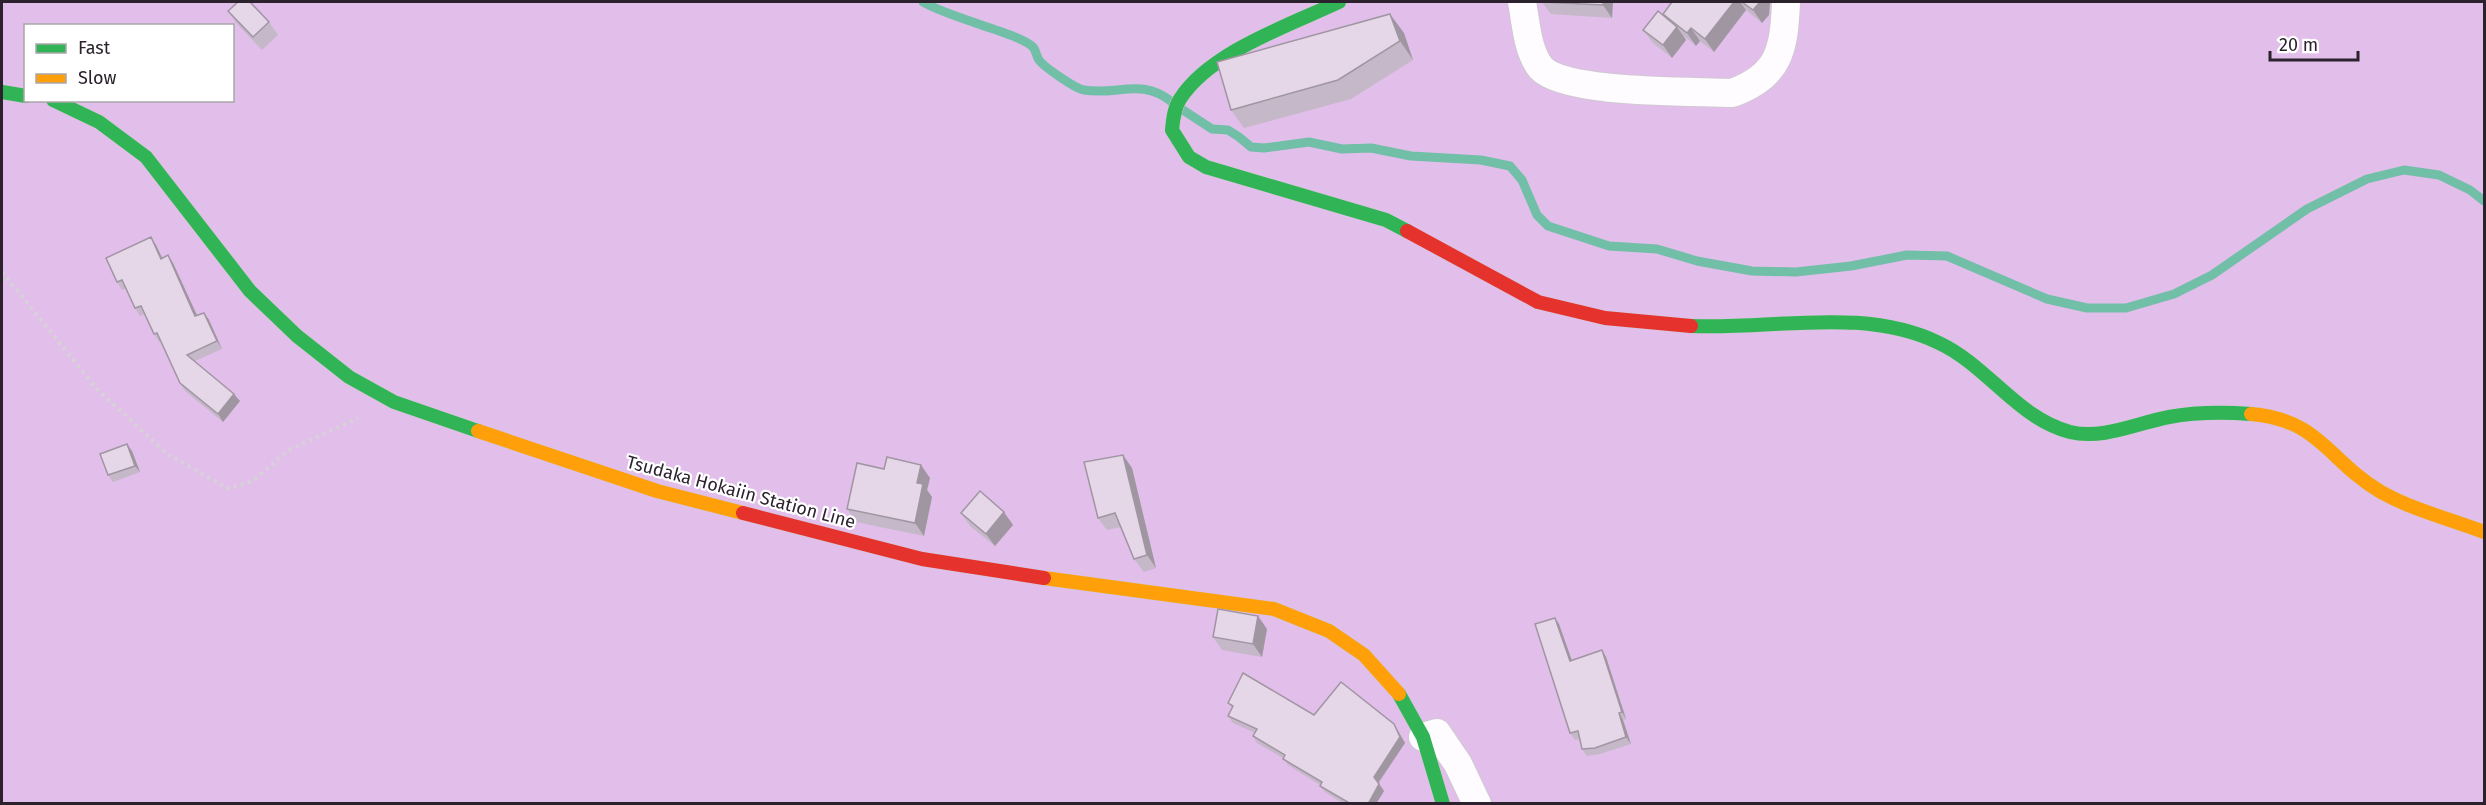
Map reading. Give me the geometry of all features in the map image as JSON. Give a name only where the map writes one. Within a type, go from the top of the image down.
[{"type":"main road","points":[[1339,2],[1245,47],[1190,86],[1174,113],[1172,130],[1180,146],[1190,157],[1206,167],[1386,220],[1539,302],[1561,309],[1623,322],[1720,327],[1826,322],[1885,327],[1921,335],[1946,346],[2035,417],[2072,432],[2094,433],[2180,415],[2234,413],[2276,417],[2310,431],[2335,457],[2380,492],[2484,532]]},
{"type":"main road","points":[[2,92],[24,96]]},
{"type":"main road","name":"Tsudaka Hokaiin Station Line","points":[[57,102],[99,122],[146,157],[250,291],[297,336],[350,377],[394,402],[657,491],[922,559],[1140,593],[1274,609],[1329,631],[1364,655],[1401,696],[1424,737],[1443,804]]},
{"type":"street","points":[[1522,2],[1533,52],[1540,67],[1553,78],[1575,84],[1732,93],[1750,86],[1767,75],[1778,56],[1785,32],[1786,2]]},
{"type":"street","points":[[1424,737],[1437,733],[1458,764],[1478,804]]},
{"type":"path","points":[[2,272],[97,388],[167,454],[229,489],[253,481],[287,451],[394,402]]},
{"type":"shaded area","points":[[2,2],[2484,2],[2484,803],[2,803]]},
{"type":"building","points":[[238,2],[250,2],[269,22],[253,37],[228,11]]},
{"type":"building","points":[[1543,2],[1603,2],[1603,5]]},
{"type":"building","points":[[1672,2],[1734,2],[1705,39],[1691,28],[1687,33],[1663,14]]},
{"type":"building","points":[[1742,2],[1760,2],[1753,10]]},
{"type":"building","points":[[1658,11],[1677,27],[1663,45],[1643,30]]},
{"type":"building","points":[[1390,14],[1400,41],[1338,80],[1231,110],[1217,62]]},
{"type":"building","points":[[151,237],[161,259],[168,255],[195,316],[204,313],[217,341],[187,355],[234,394],[218,414],[180,383],[157,333],[154,334],[141,306],[135,308],[122,280],[117,282],[106,258]]},
{"type":"building","points":[[127,444],[135,466],[108,475],[100,454]]},
{"type":"building","points":[[1123,455],[1147,555],[1134,559],[1115,513],[1098,518],[1084,462]]},
{"type":"building","points":[[887,457],[921,465],[917,483],[923,484],[915,523],[847,509],[857,463],[884,469]]},
{"type":"building","points":[[980,491],[1004,512],[986,534],[961,513]]},
{"type":"building","points":[[1218,609],[1258,616],[1253,644],[1213,637]]},
{"type":"building","points":[[1555,618],[1570,661],[1602,650],[1622,712],[1619,713],[1626,737],[1595,748],[1582,749],[1578,731],[1570,733],[1535,624]]},
{"type":"building","points":[[1243,673],[1314,715],[1341,682],[1394,724],[1400,737],[1374,777],[1379,784],[1368,804],[1351,804],[1320,786],[1322,782],[1283,759],[1285,755],[1253,736],[1257,729],[1228,716],[1233,706],[1228,703]]},
{"type":"waterway","points":[[923,2],[1025,42],[1034,48],[1042,63],[1080,89],[1150,90],[1172,102]]},
{"type":"waterway","points":[[1183,110],[1212,129],[1228,130],[1251,147],[1264,148],[1309,142],[1342,149],[1371,148],[1411,156],[1481,160],[1510,166],[1522,180],[1537,215],[1548,226],[1609,246],[1657,249],[1697,261],[1752,271],[1796,272],[1851,266],[1907,255],[1947,256],[2047,299],[2087,308],[2126,308],[2174,294],[2212,275],[2307,209],[2367,179],[2404,170],[2439,175],[2470,190],[2484,201]]},
{"type":"traffic: fast","points":[[1339,2],[1275,30],[1211,67],[1193,82],[1180,99],[1175,110],[1172,130],[1189,157],[1206,167],[1386,220],[1407,231]]},
{"type":"traffic: fast","points":[[2,92],[24,96]]},
{"type":"traffic: fast","points":[[57,102],[99,122],[146,157],[250,291],[297,336],[349,377],[394,402],[478,431]]},
{"type":"traffic: fast","points":[[1691,326],[1848,322],[1880,325],[1910,332],[1957,353],[2034,415],[2051,425],[2082,434],[2120,430],[2189,414],[2251,414]]},
{"type":"traffic: fast","points":[[1399,694],[1423,737],[1443,804]]},
{"type":"traffic: slow","points":[[2251,414],[2275,418],[2309,433],[2348,468],[2381,492],[2419,509],[2484,532]]},
{"type":"traffic: slow","points":[[478,431],[657,491],[743,513]]},
{"type":"traffic: slow","points":[[1044,578],[1274,609],[1329,631],[1364,655],[1399,694]]},
{"type":"traffic: jam","points":[[1407,231],[1538,302],[1605,318],[1691,326]]},
{"type":"traffic: jam","points":[[743,513],[922,559],[1044,578]]}]
